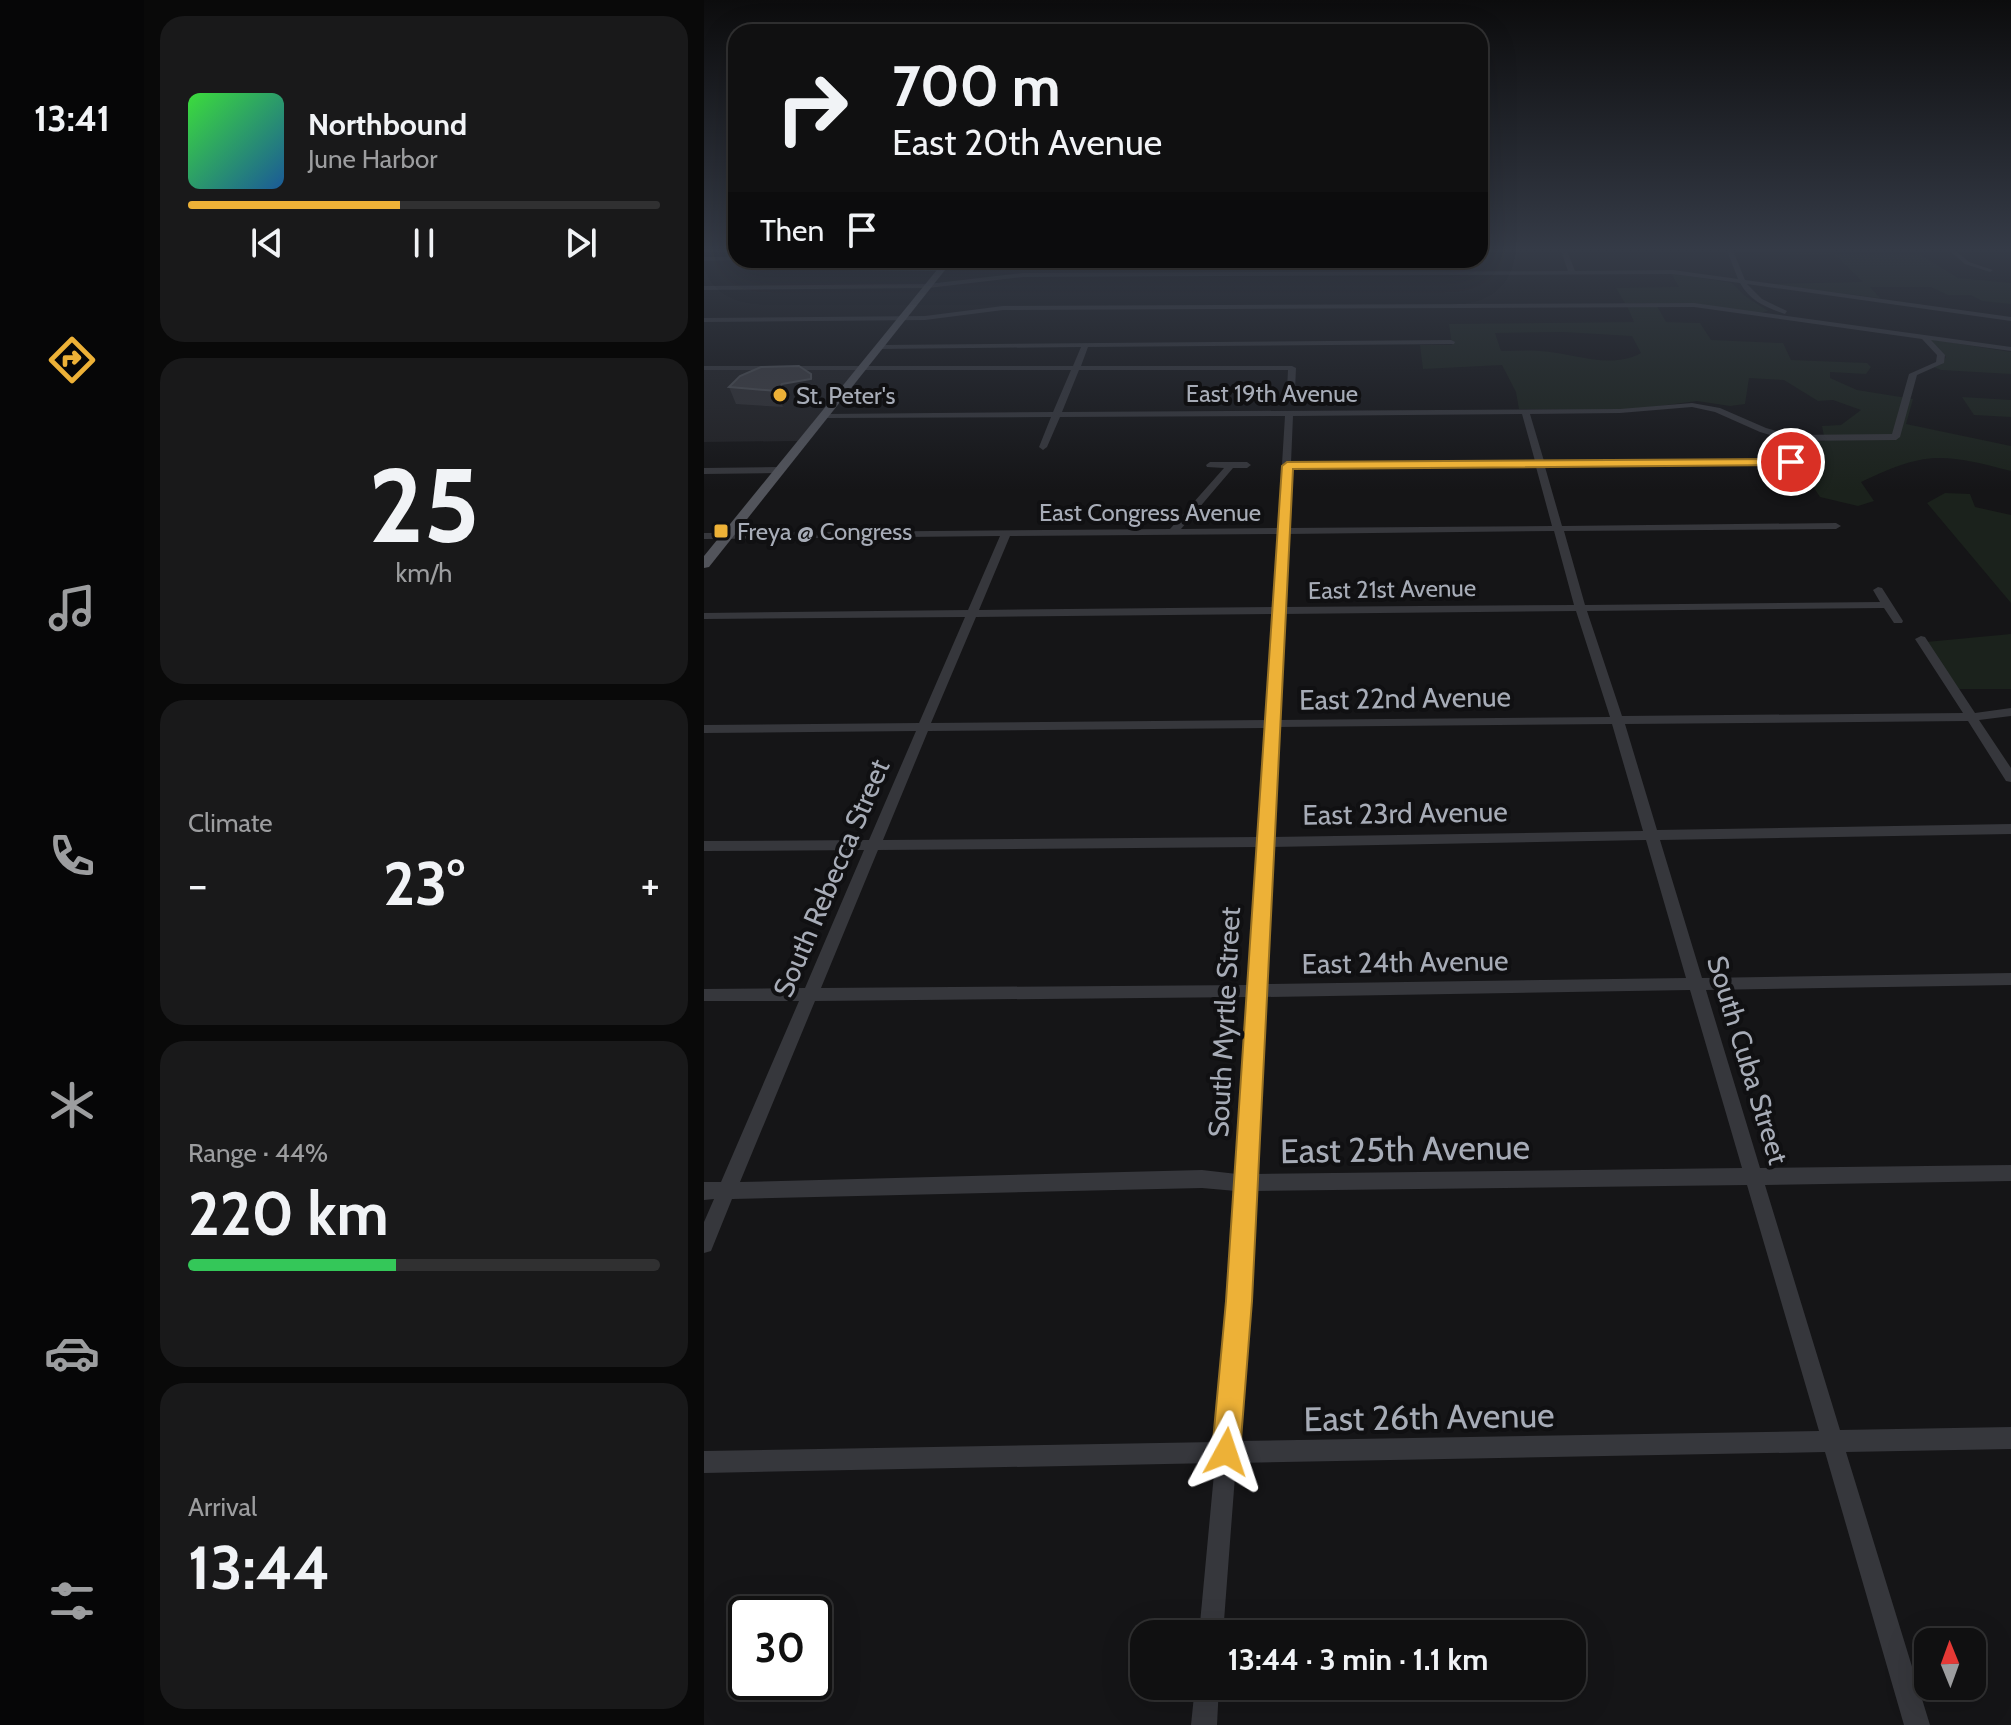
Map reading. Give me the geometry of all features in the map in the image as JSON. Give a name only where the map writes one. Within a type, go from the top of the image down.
[{"type":"main road","points":[[704,564],[895,328]]},
{"type":"street","points":[[1862,328],[2011,349]]},
{"type":"street","name":"East 19th Avenue","points":[[826,416],[1620,411],[1692,405],[1717,410],[1790,438],[1896,437],[1913,374],[1940,363],[1941,355],[1923,337]]},
{"type":"street","points":[[881,347],[1451,342]]},
{"type":"street","points":[[1043,447],[1085,346]]},
{"type":"street","points":[[704,368],[1292,368],[1291,390]]},
{"type":"street","name":"South Cuba Street","points":[[1525,411],[1580,607],[1652,835],[1917,1725]]},
{"type":"street","name":"South Myrtle Street","points":[[1212,1620],[1239,1301],[1264,842],[1274,724],[1277,611],[1289,413]]},
{"type":"street","points":[[1287,466],[1791,462]]},
{"type":"street","points":[[1210,465],[1247,465]]},
{"type":"street","points":[[1172,533],[1231,465]]},
{"type":"street","points":[[704,471],[779,470]]},
{"type":"street","name":"East Congress Avenue","points":[[704,536],[1836,526]]},
{"type":"street","name":"South Rebecca Street","points":[[704,1244],[1006,533]]},
{"type":"street","points":[[1878,590],[1898,621]]},
{"type":"street","name":"East 21st Avenue","points":[[704,616],[1888,605]]},
{"type":"street","points":[[1921,639],[2011,778]]},
{"type":"street","name":"East 22nd Avenue","points":[[704,729],[1971,717],[2011,712]]},
{"type":"street","name":"East 23rd Avenue","points":[[704,846],[1264,842],[2011,829]]},
{"type":"street","name":"East 24th Avenue","points":[[704,995],[1255,991],[2011,979]]},
{"type":"street","name":"East 25th Avenue","points":[[704,1191],[1202,1179],[1244,1183],[2011,1173]]},
{"type":"street","name":"East 26th Avenue","points":[[704,1462],[2011,1438]]},
{"type":"street","points":[[1204,1725],[1206,1700]]},
{"type":"shaded area","points":[[1450,328],[1704,328],[1711,340],[1783,343],[1791,360],[1867,363],[1871,367],[1866,374],[1830,372],[1830,378],[1857,390],[1913,399],[1906,424],[2011,446],[2011,471],[1951,458],[1919,460],[1861,482],[1874,501],[1858,506],[1820,497],[1784,442],[1825,441],[1822,426],[1841,425],[1861,410],[1833,400],[1818,401],[1784,380],[1749,378],[1745,404],[1730,406],[1697,401],[1629,410],[1519,409],[1516,392],[1502,365],[1423,369],[1420,345],[1452,345]],"holes":[[[1563,332],[1632,336],[1641,353],[1629,358],[1605,360],[1553,352],[1501,351],[1495,333]]]},
{"type":"shaded area","points":[[1929,339],[2011,352],[2011,374],[1941,370],[1934,367],[1942,364],[1946,357]]},
{"type":"shaded area","points":[[857,369],[798,441],[704,442],[704,370]]},
{"type":"shaded area","points":[[1962,397],[2011,400],[2011,417],[1974,415]]},
{"type":"shaded area","points":[[1945,493],[1970,494],[1975,507],[2011,515],[2011,603],[1927,503]]},
{"type":"shaded area","points":[[2011,634],[2011,689],[1959,689],[1926,642]]},
{"type":"building","points":[[799,366],[811,374],[811,379],[782,384],[777,391],[729,387],[740,376],[761,367]]},
{"type":"place","name":"St. Peter's","points":[[780,395]]},
{"type":"place","name":"Freya @ Congress","points":[[721,531]]},
{"type":"route","points":[[1226,1452],[1239,1301],[1287,466],[1791,462]]}]
